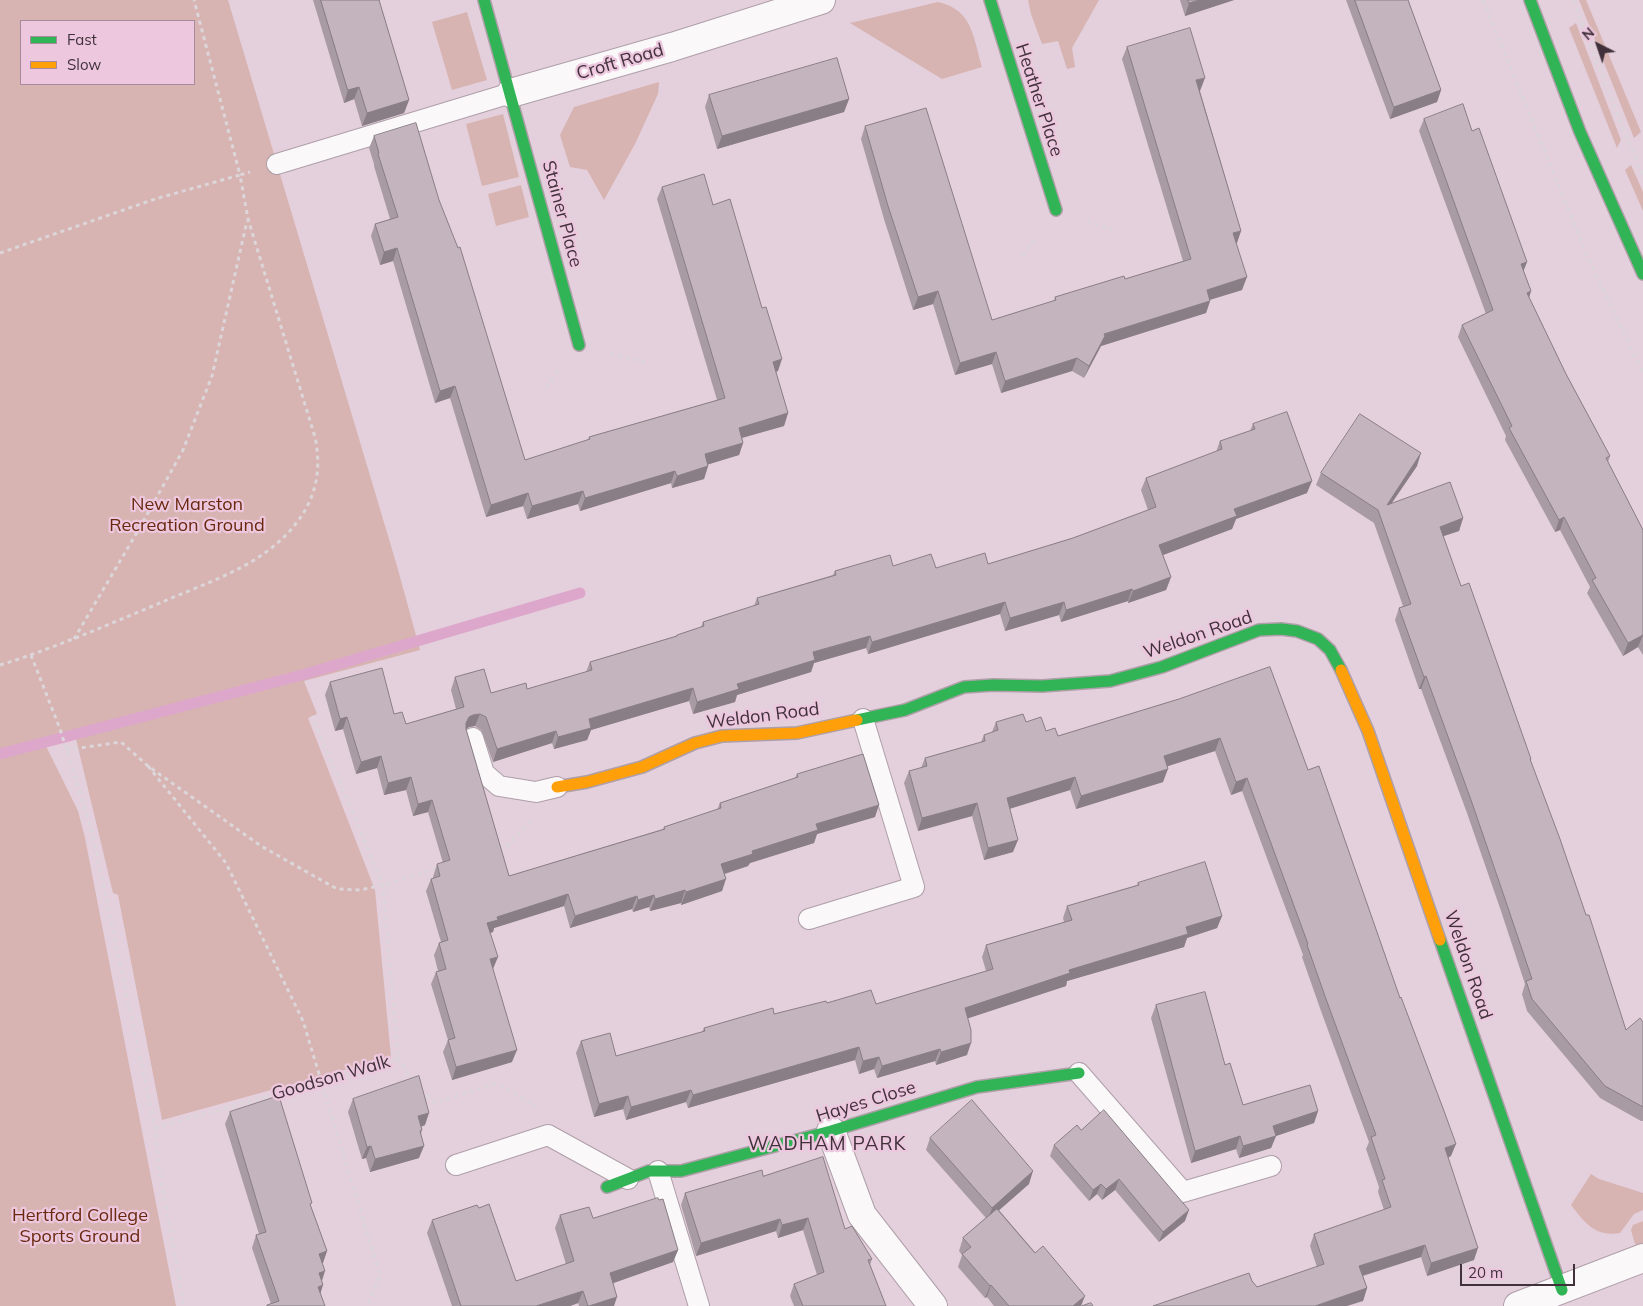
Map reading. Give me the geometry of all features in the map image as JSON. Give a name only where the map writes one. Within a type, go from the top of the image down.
[{"type":"street","points":[[484,0],[511,93]]},
{"type":"street","name":"Croft Road","points":[[511,93],[672,47],[820,0]]},
{"type":"street","name":"Heather Place","points":[[990,0],[1056,210]]},
{"type":"street","points":[[1530,0],[1580,132],[1643,274]]},
{"type":"street","name":"Stainer Place","points":[[511,93],[579,345]]},
{"type":"street","name":"Weldon Road","points":[[557,788],[642,767],[695,743],[722,736],[797,733],[905,710],[964,687],[992,684],[1042,686],[1110,681],[1162,667],[1259,630],[1281,629],[1297,631],[1318,639],[1330,650],[1344,675],[1368,731],[1562,1290]]},
{"type":"street","name":"Hayes Close","points":[[607,1187],[649,1170],[681,1171],[831,1131],[977,1087],[1079,1073]]},
{"type":"street","points":[[831,1131],[862,1215],[933,1306]]},
{"type":"street","points":[[1518,1306],[1643,1258]]},
{"type":"lane","points":[[277,164],[511,93]]},
{"type":"lane","points":[[809,919],[914,887],[862,719]]},
{"type":"lane","points":[[473,738],[484,773],[499,786],[536,792],[557,788]]},
{"type":"lane","points":[[1079,1073],[1183,1192],[1271,1166]]},
{"type":"lane","points":[[456,1166],[548,1135],[628,1179]]},
{"type":"lane","points":[[658,1171],[699,1306]]},
{"type":"path","points":[[0,665],[74,639],[213,580],[255,560],[286,535],[302,514],[312,494],[318,472],[315,437],[248,219],[240,175],[194,0]]},
{"type":"path","points":[[1483,0],[1586,255],[1643,374]]},
{"type":"path","points":[[1573,0],[1643,175]]},
{"type":"path","points":[[0,253],[155,199],[277,164]]},
{"type":"path","points":[[74,639],[183,450],[212,376],[248,219]]},
{"type":"path","points":[[31,655],[60,729],[92,832],[155,1128],[159,1168],[184,1306]]},
{"type":"path","name":"Goodson Walk","points":[[155,1128],[398,1058],[382,885],[312,716]]},
{"type":"path","points":[[66,750],[121,742],[148,766],[262,846],[337,889],[360,890],[439,868]]},
{"type":"path","points":[[148,766],[226,863],[303,1021],[380,1275],[366,1306]]},
{"type":"path","points":[[496,851],[505,848],[540,814],[557,788]]},
{"type":"green space","points":[[0,0],[228,0],[397,566],[420,650],[304,681],[317,714],[308,718],[375,890],[391,1057],[162,1120],[118,895],[113,893],[76,739],[46,746],[78,811],[85,838],[176,1306],[0,1306]]},
{"type":"green space","points":[[1028,0],[1099,0],[1072,48],[1075,67],[1067,69],[1058,41],[1042,44]]},
{"type":"green space","points":[[1579,0],[1586,0],[1641,132],[1634,138]]},
{"type":"green space","points":[[938,2],[950,6],[965,18],[970,26],[982,67],[942,79],[850,23]]},
{"type":"green space","points":[[467,12],[487,80],[452,90],[432,22]]},
{"type":"green space","points":[[1576,23],[1621,140],[1617,148],[1569,28]]},
{"type":"green space","points":[[659,82],[658,94],[635,144],[604,200],[587,170],[570,167],[560,135],[574,107]]},
{"type":"green space","points":[[503,114],[519,177],[482,186],[466,124]]},
{"type":"green space","points":[[1631,165],[1643,192],[1643,211],[1625,170]]},
{"type":"green space","points":[[521,185],[529,217],[496,226],[488,194]]},
{"type":"green space","points":[[1591,1174],[1599,1179],[1643,1193],[1643,1210],[1634,1214],[1620,1233],[1611,1234],[1597,1231],[1581,1218],[1571,1205]]},
{"type":"green space","points":[[1643,1221],[1643,1243],[1638,1246],[1635,1244],[1631,1230],[1633,1225]]},
{"type":"building","points":[[321,0],[379,0],[409,100],[367,113],[359,87],[348,90]]},
{"type":"building","points":[[1188,0],[1200,0],[1189,3]]},
{"type":"building","points":[[1355,0],[1408,0],[1441,90],[1394,107]]},
{"type":"building","points":[[1190,28],[1205,78],[1196,80],[1241,231],[1233,233],[1247,277],[1207,290],[1210,301],[1104,334],[1105,336],[1089,366],[1077,358],[1005,381],[996,352],[960,363],[938,291],[918,297],[888,206],[865,126],[926,108],[992,320],[1056,300],[1055,297],[1124,276],[1125,279],[1191,259],[1127,47]]},
{"type":"building","points":[[837,58],[849,99],[722,136],[709,95]]},
{"type":"building","points":[[1463,104],[1472,131],[1479,128],[1527,262],[1521,264],[1531,291],[1527,293],[1566,374],[1610,456],[1606,458],[1643,530],[1643,635],[1628,643],[1592,580],[1596,578],[1564,517],[1559,520],[1509,428],[1512,426],[1462,325],[1493,310],[1424,119]]},
{"type":"building","points":[[416,123],[439,200],[458,248],[460,247],[525,460],[590,439],[589,437],[725,398],[662,187],[704,174],[713,205],[730,199],[762,308],[766,307],[782,359],[773,362],[788,413],[739,428],[743,443],[705,454],[708,466],[677,476],[675,471],[585,498],[583,491],[532,506],[528,493],[491,505],[455,386],[440,391],[397,248],[384,252],[375,224],[398,217],[374,136]]},
{"type":"building","points":[[1287,412],[1312,481],[1234,509],[1237,516],[1159,545],[1171,577],[1133,591],[1132,589],[1066,610],[1064,602],[1010,618],[1005,602],[872,642],[870,636],[813,652],[815,660],[737,684],[739,689],[697,702],[693,688],[589,719],[591,728],[558,737],[556,731],[497,749],[486,717],[480,714],[469,717],[466,729],[509,876],[665,829],[664,827],[721,808],[720,803],[798,777],[797,774],[863,754],[879,805],[816,824],[818,830],[752,851],[753,854],[721,864],[726,879],[686,892],[685,890],[655,899],[654,895],[638,900],[637,896],[575,916],[568,894],[497,917],[498,920],[487,923],[498,957],[490,959],[517,1050],[456,1067],[448,1040],[455,1038],[436,972],[446,969],[439,943],[448,940],[431,879],[440,876],[437,864],[450,860],[432,800],[418,804],[411,777],[388,783],[381,756],[361,762],[347,717],[340,719],[330,682],[382,668],[394,714],[402,712],[406,724],[464,707],[455,677],[484,669],[491,693],[526,683],[527,689],[592,670],[590,662],[704,626],[703,622],[759,604],[757,598],[836,575],[835,571],[890,555],[893,566],[931,554],[936,568],[985,553],[988,564],[1073,538],[1156,507],[1146,478],[1222,449],[1220,441],[1255,429],[1253,424]]},
{"type":"building","points":[[1360,414],[1421,453],[1387,505],[1450,482],[1463,518],[1440,527],[1461,586],[1469,583],[1586,915],[1589,915],[1626,1030],[1640,1018],[1643,1022],[1643,1107],[1605,1086],[1532,999],[1526,981],[1532,979],[1505,899],[1426,676],[1424,677],[1399,608],[1411,604],[1378,510],[1321,473]]},
{"type":"building","points":[[1270,667],[1308,770],[1319,766],[1400,998],[1456,1144],[1445,1148],[1478,1248],[1431,1263],[1425,1245],[1359,1266],[1367,1288],[1315,1306],[1153,1306],[1249,1273],[1257,1287],[1324,1264],[1314,1234],[1391,1207],[1382,1180],[1385,1179],[1371,1137],[1376,1135],[1247,778],[1236,782],[1220,738],[1164,756],[1168,769],[1081,796],[1075,777],[1007,798],[1018,840],[988,848],[977,803],[922,818],[909,771],[927,766],[925,758],[985,741],[984,735],[998,730],[996,722],[1023,714],[1026,722],[1041,717],[1046,731],[1055,728],[1058,736],[1179,699]]},
{"type":"building","points":[[1205,862],[1222,916],[1186,927],[1188,934],[1069,970],[1070,973],[965,1008],[971,1030],[971,1043],[941,1052],[940,1049],[882,1066],[879,1057],[863,1061],[859,1047],[693,1095],[691,1090],[631,1107],[628,1096],[599,1104],[581,1041],[610,1033],[616,1056],[705,1031],[704,1028],[773,1008],[774,1014],[826,1001],[827,1003],[871,990],[876,1004],[993,969],[986,945],[1072,920],[1067,906],[1139,885],[1138,883]]},
{"type":"building","points":[[1205,992],[1225,1065],[1230,1063],[1243,1105],[1310,1085],[1318,1111],[1273,1126],[1276,1136],[1243,1146],[1240,1136],[1195,1151],[1156,1005]]},
{"type":"building","points":[[419,1076],[429,1113],[418,1116],[424,1146],[375,1159],[371,1146],[367,1147],[353,1099]]},
{"type":"building","points":[[279,1096],[312,1203],[310,1204],[327,1251],[319,1254],[325,1271],[319,1273],[323,1285],[318,1287],[325,1306],[267,1306],[279,1301],[256,1235],[266,1232],[230,1112]]},
{"type":"building","points":[[972,1100],[1033,1171],[992,1208],[930,1138]]},
{"type":"building","points":[[1104,1110],[1189,1210],[1163,1232],[1119,1179],[1106,1189],[1101,1184],[1093,1190],[1054,1145],[1077,1125],[1081,1130]]},
{"type":"building","points":[[823,1157],[845,1229],[852,1226],[872,1259],[868,1260],[886,1306],[803,1306],[794,1284],[824,1272],[808,1218],[782,1225],[780,1219],[701,1243],[685,1193],[762,1170],[763,1176]]},
{"type":"building","points":[[658,1198],[659,1200],[663,1199],[678,1250],[610,1273],[617,1297],[589,1306],[583,1291],[536,1306],[461,1306],[432,1220],[477,1205],[479,1208],[489,1204],[516,1281],[574,1261],[560,1215],[589,1207],[593,1218]]},
{"type":"building","points":[[997,1209],[1035,1253],[1043,1246],[1085,1296],[1073,1306],[1009,1306],[962,1254],[971,1247],[963,1238]]},
{"type":"building","points":[[1091,1303],[1093,1306],[1082,1306]]},
{"type":"waterway","points":[[0,754],[302,675],[580,593]]},
{"type":"traffic: fast","points":[[484,0],[579,345]]},
{"type":"traffic: fast","points":[[990,0],[1056,210]]},
{"type":"traffic: fast","points":[[1530,0],[1580,132],[1643,274]]},
{"type":"traffic: fast","points":[[857,720],[905,710],[964,687],[993,685],[1042,686],[1110,681],[1162,667],[1259,630],[1281,629],[1297,631],[1318,639],[1330,650],[1341,670]]},
{"type":"traffic: fast","points":[[1440,940],[1562,1290]]},
{"type":"traffic: fast","points":[[607,1187],[649,1171],[681,1171],[831,1131],[977,1087],[1079,1073]]},
{"type":"traffic: slow","points":[[1341,670],[1368,731],[1440,940]]},
{"type":"traffic: slow","points":[[557,787],[587,782],[642,767],[695,743],[722,736],[797,733],[857,720]]},
{"type":"district","name":"WADHAM PARK","points":[[827,1144]]},
{"type":"park label","name":"New Marston Recreation Ground","points":[[187,515]]},
{"type":"park label","name":"Hertford College Sports Ground","points":[[80,1226]]}]
